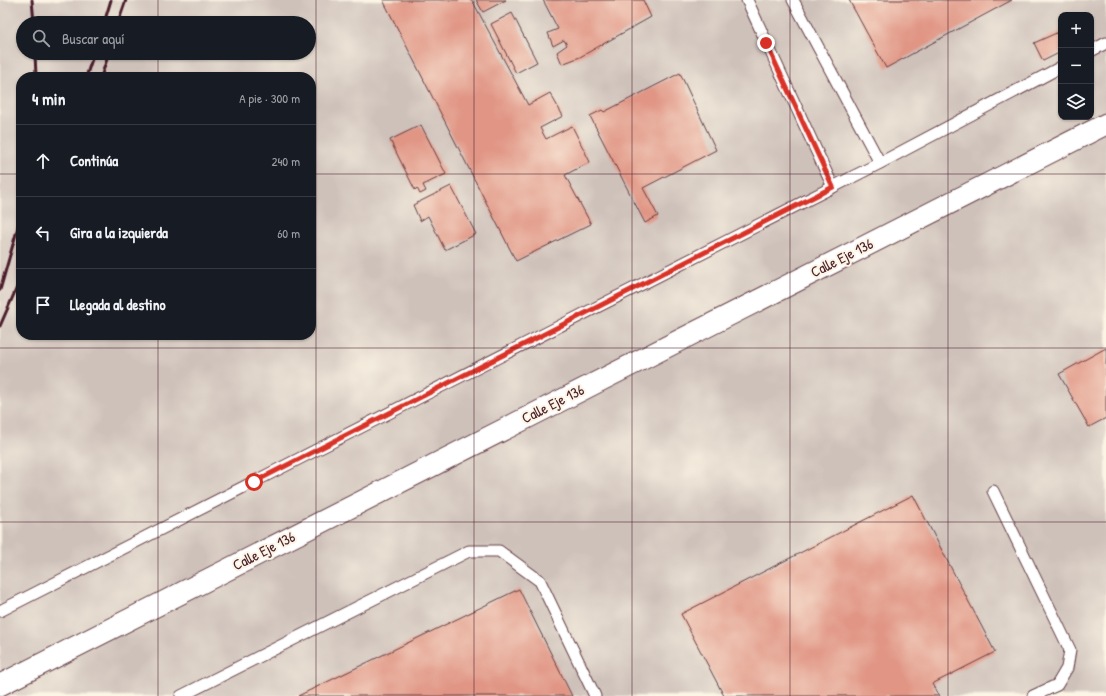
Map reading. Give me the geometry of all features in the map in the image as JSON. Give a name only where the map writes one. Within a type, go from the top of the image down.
[{"type":"street","name":"Calle Eje 136","points":[[0,685],[1106,124]]},
{"type":"lane","points":[[747,0],[833,187]]},
{"type":"lane","points":[[793,0],[880,163]]},
{"type":"lane","points":[[1094,49],[1106,43]]},
{"type":"lane","points":[[0,611],[880,163],[1058,69]]},
{"type":"lane","points":[[993,491],[1070,650],[1067,668],[1057,685],[1033,696]]},
{"type":"lane","points":[[181,696],[469,551],[499,551],[540,581],[595,696]]},
{"type":"shaded area","points":[[0,0],[1106,0],[1106,696],[0,696]]},
{"type":"building","points":[[383,0],[472,0],[528,105],[550,93],[563,116],[540,128],[546,139],[572,126],[590,162],[565,175],[591,224],[516,261]]},
{"type":"building","points":[[476,0],[506,0],[483,12]]},
{"type":"building","points":[[543,0],[643,0],[651,17],[580,57],[562,64],[557,52],[567,45],[564,40],[553,46],[548,33],[558,29]]},
{"type":"building","points":[[849,0],[1012,0],[886,68]]},
{"type":"building","points":[[512,13],[537,62],[516,73],[491,24]]},
{"type":"building","points":[[1058,32],[1058,54],[1043,61],[1034,43]]},
{"type":"building","points":[[680,73],[716,150],[643,188],[658,216],[645,223],[590,116],[602,110],[604,112]]},
{"type":"building","points":[[421,125],[446,174],[423,185],[426,191],[420,194],[417,188],[415,190],[390,140]]},
{"type":"building","points":[[451,186],[476,234],[445,250],[428,216],[420,221],[413,205]]},
{"type":"building","points":[[1106,348],[1106,418],[1089,427],[1059,374]]},
{"type":"building","points":[[913,495],[995,652],[932,684],[939,696],[724,696],[681,614]]},
{"type":"building","points":[[519,589],[572,696],[298,696]]},
{"type":"railway","points":[[32,0],[33,16]]},
{"type":"railway","points":[[106,16],[111,0]]},
{"type":"railway","points":[[120,16],[126,0]]},
{"type":"railway","points":[[35,60],[36,72]]},
{"type":"railway","points":[[88,72],[92,60]]},
{"type":"railway","points":[[103,72],[107,60]]},
{"type":"railway","points":[[0,290],[16,234]]},
{"type":"railway","points":[[0,326],[16,289]]},
{"type":"route","points":[[254,482],[833,187],[766,43]]}]
